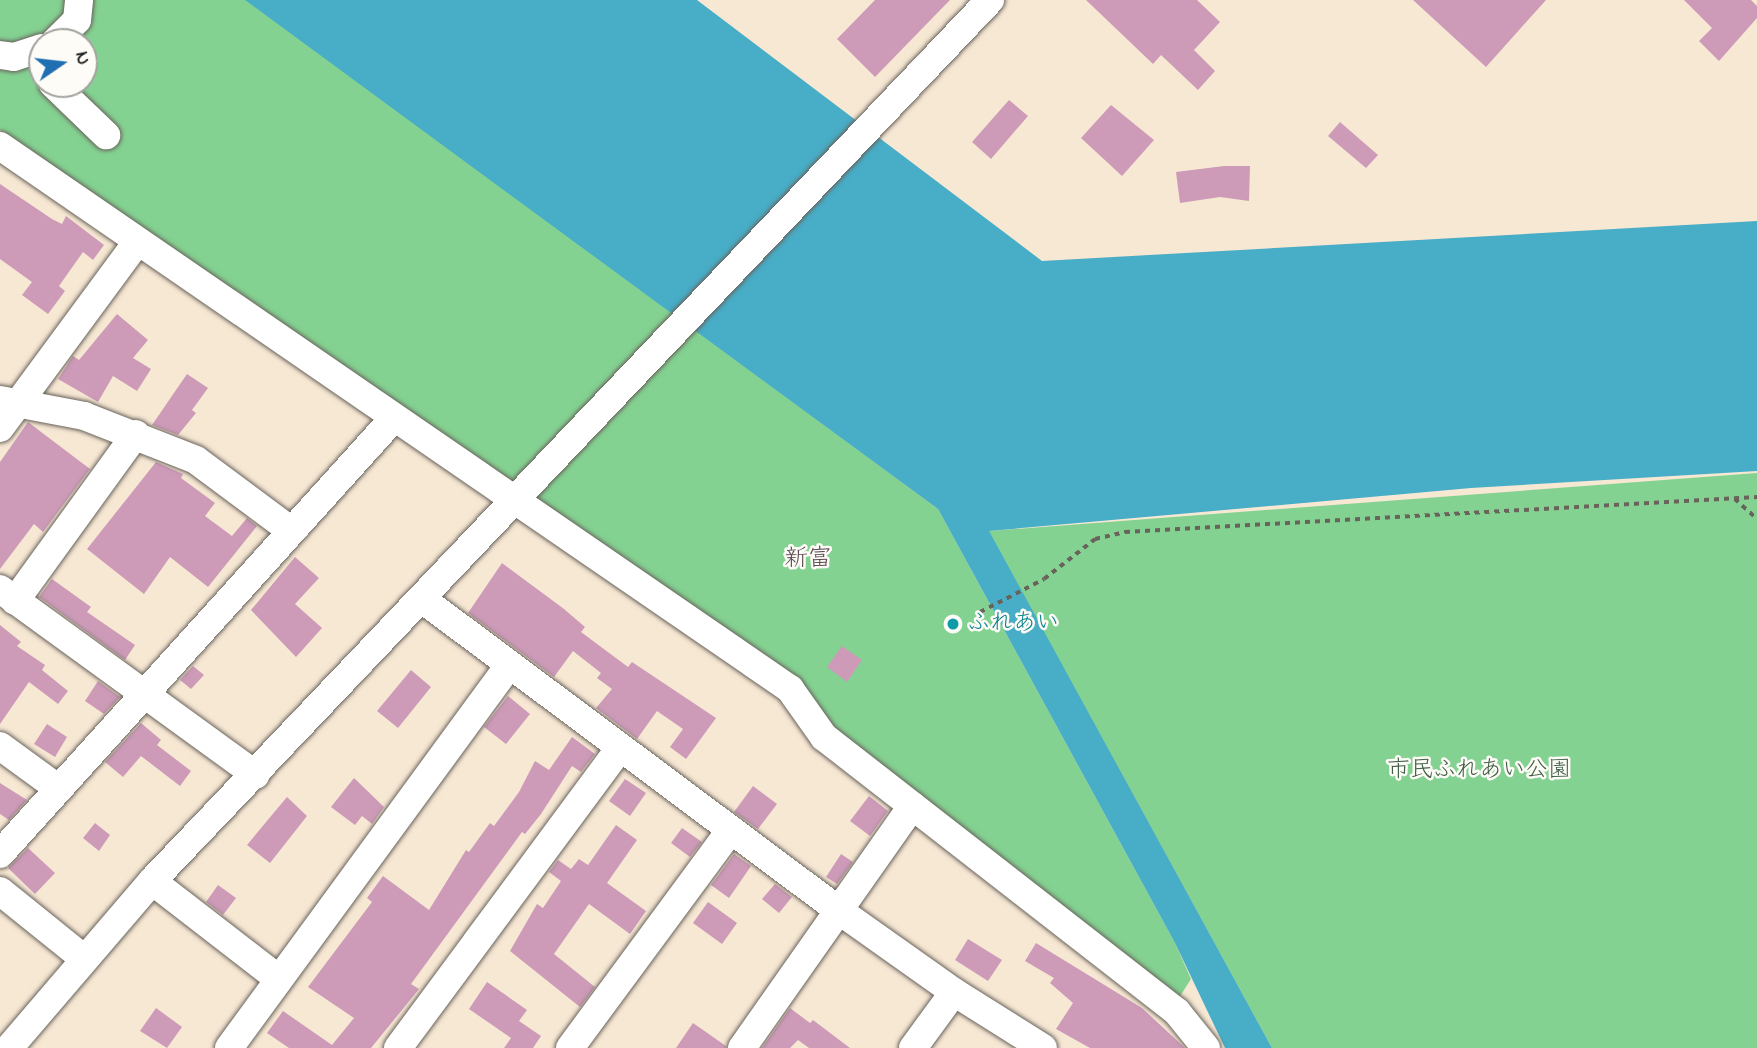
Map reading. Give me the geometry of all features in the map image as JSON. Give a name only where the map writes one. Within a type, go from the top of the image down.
[{"type":"street","points":[[69,28],[77,20],[79,0]]},
{"type":"street","points":[[9,1048],[83,958],[152,881],[256,775],[663,340],[990,0]]},
{"type":"street","points":[[7,56],[28,51]]},
{"type":"street","points":[[7,56],[28,68]]},
{"type":"street","points":[[73,98],[106,135]]},
{"type":"street","points":[[0,146],[393,419],[790,689],[824,737],[1177,1012],[1206,1048]]},
{"type":"street","points":[[0,428],[9,401],[138,241]]},
{"type":"street","points":[[9,401],[84,416],[136,434],[196,460],[289,529]]},
{"type":"street","points":[[0,854],[289,529],[393,419]]},
{"type":"street","points":[[136,434],[8,595],[256,775]]},
{"type":"street","points":[[422,599],[841,912],[954,992],[1043,1048]]},
{"type":"street","points":[[229,1048],[509,665]]},
{"type":"street","points":[[0,746],[59,789]]},
{"type":"street","points":[[398,1048],[621,748]]},
{"type":"street","points":[[742,1048],[841,912],[912,806]]},
{"type":"street","points":[[570,1048],[731,830]]},
{"type":"street","points":[[152,881],[279,979]]},
{"type":"street","points":[[0,891],[83,958]]},
{"type":"street","points":[[913,1048],[954,992]]},
{"type":"path","points":[[980,612],[1044,579],[1095,539],[1125,532],[1757,497]]},
{"type":"path","points":[[1735,499],[1757,519]]},
{"type":"green space","points":[[0,0],[247,0],[938,509],[1175,943],[1191,979],[1177,1001],[828,732],[793,686],[0,130]]},
{"type":"green space","name":"市民ふれあい公園","points":[[1757,473],[1757,1048],[1272,1048],[988,531]]},
{"type":"water","points":[[245,0],[697,0],[1042,261],[1757,221],[1757,471],[1471,488],[989,531],[1272,1048],[1225,1048],[1175,943],[938,509]]},
{"type":"building","points":[[875,0],[950,0],[875,77],[837,39]]},
{"type":"building","points":[[1086,0],[1197,0],[1220,22],[1194,50],[1215,71],[1198,90],[1161,55],[1153,64]]},
{"type":"building","points":[[1413,0],[1546,0],[1486,67]]},
{"type":"building","points":[[1684,0],[1751,0],[1757,6],[1757,18],[1719,61],[1699,41],[1712,28]]},
{"type":"building","points":[[1009,100],[1028,116],[991,159],[972,142]]},
{"type":"building","points":[[1111,105],[1154,140],[1122,176],[1081,138]]},
{"type":"building","points":[[1340,122],[1378,155],[1366,168],[1328,136]]},
{"type":"building","points":[[1224,166],[1250,166],[1249,201],[1220,197],[1180,203],[1176,172]]},
{"type":"building","points":[[0,184],[62,224],[66,216],[104,245],[93,260],[83,252],[59,286],[65,291],[48,314],[22,295],[32,282],[0,259]]},
{"type":"building","points":[[117,314],[148,340],[133,358],[151,369],[137,391],[113,376],[98,402],[58,379],[73,356],[79,360]]},
{"type":"building","points":[[187,374],[208,388],[192,410],[196,413],[178,435],[152,425]]},
{"type":"building","points":[[28,422],[90,469],[43,532],[34,524],[0,569],[0,462]]},
{"type":"building","points":[[156,462],[183,474],[181,478],[215,503],[205,516],[232,536],[247,518],[257,526],[208,587],[170,557],[144,594],[87,549]]},
{"type":"building","points":[[295,557],[319,578],[295,604],[322,628],[296,657],[251,610]]},
{"type":"building","points":[[502,563],[564,609],[585,627],[581,632],[628,667],[632,662],[716,718],[686,759],[670,747],[683,729],[657,711],[637,739],[596,708],[612,689],[597,678],[601,673],[573,651],[554,677],[468,613]]},
{"type":"building","points":[[52,579],[91,607],[87,612],[135,645],[125,660],[39,597]]},
{"type":"building","points":[[0,625],[21,642],[17,646],[45,665],[42,670],[68,691],[58,704],[29,682],[0,724]]},
{"type":"building","points":[[842,646],[862,660],[847,682],[827,667]]},
{"type":"building","points":[[193,666],[204,675],[191,689],[180,680]]},
{"type":"building","points":[[411,670],[431,687],[398,728],[377,711]]},
{"type":"building","points":[[98,681],[120,697],[104,714],[85,701]]},
{"type":"building","points":[[508,696],[530,714],[506,744],[484,727]]},
{"type":"building","points":[[141,723],[161,740],[157,745],[191,771],[180,786],[141,756],[123,777],[105,762]]},
{"type":"building","points":[[47,724],[67,737],[55,757],[34,744]]},
{"type":"building","points":[[572,737],[595,754],[581,772],[572,766],[541,814],[525,834],[522,832],[411,984],[419,989],[371,1048],[289,1048],[267,1033],[283,1011],[332,1045],[354,1018],[308,987],[372,902],[367,898],[383,876],[429,910],[466,850],[469,852],[490,823],[494,826],[519,792],[535,761],[549,770]]},
{"type":"building","points":[[354,778],[384,807],[372,824],[362,816],[355,825],[331,807]]},
{"type":"building","points":[[625,779],[646,793],[630,816],[609,801]]},
{"type":"building","points":[[0,783],[27,800],[9,820],[0,814]]},
{"type":"building","points":[[753,786],[777,804],[758,829],[734,812]]},
{"type":"building","points":[[869,796],[888,811],[870,836],[850,821]]},
{"type":"building","points":[[287,797],[307,816],[270,863],[247,845]]},
{"type":"building","points":[[95,823],[110,835],[99,851],[83,838]]},
{"type":"building","points":[[616,825],[637,840],[607,883],[646,911],[630,934],[589,904],[554,954],[595,987],[580,1007],[510,951],[537,904],[543,908],[561,881],[549,872],[558,860],[571,869],[579,859],[588,865]]},
{"type":"building","points":[[682,828],[702,842],[690,857],[671,843]]},
{"type":"building","points":[[28,848],[55,873],[35,894],[8,868]]},
{"type":"building","points":[[734,854],[751,866],[729,898],[711,885]]},
{"type":"building","points":[[841,854],[853,862],[837,884],[826,877]]},
{"type":"building","points":[[775,884],[792,897],[779,913],[762,899]]},
{"type":"building","points":[[218,885],[236,898],[223,915],[206,902]]},
{"type":"building","points":[[708,902],[737,923],[722,944],[693,923]]},
{"type":"building","points":[[968,939],[1002,960],[988,981],[955,960]]},
{"type":"building","points":[[1036,943],[1142,1008],[1185,1048],[1090,1048],[1056,1029],[1073,1003],[1050,983],[1054,978],[1025,961]]},
{"type":"building","points":[[487,982],[527,1010],[519,1021],[541,1036],[533,1048],[504,1048],[511,1038],[469,1009]]},
{"type":"building","points":[[156,1008],[182,1027],[167,1048],[140,1031]]},
{"type":"building","points":[[790,1008],[810,1023],[813,1020],[850,1048],[809,1048],[798,1040],[790,1048],[762,1048]]},
{"type":"building","points":[[693,1023],[726,1046],[726,1048],[676,1048]]},
{"type":"place","name":"ふれあい","points":[[953,624]]},
{"type":"district","name":"新富","points":[[808,560]]}]
